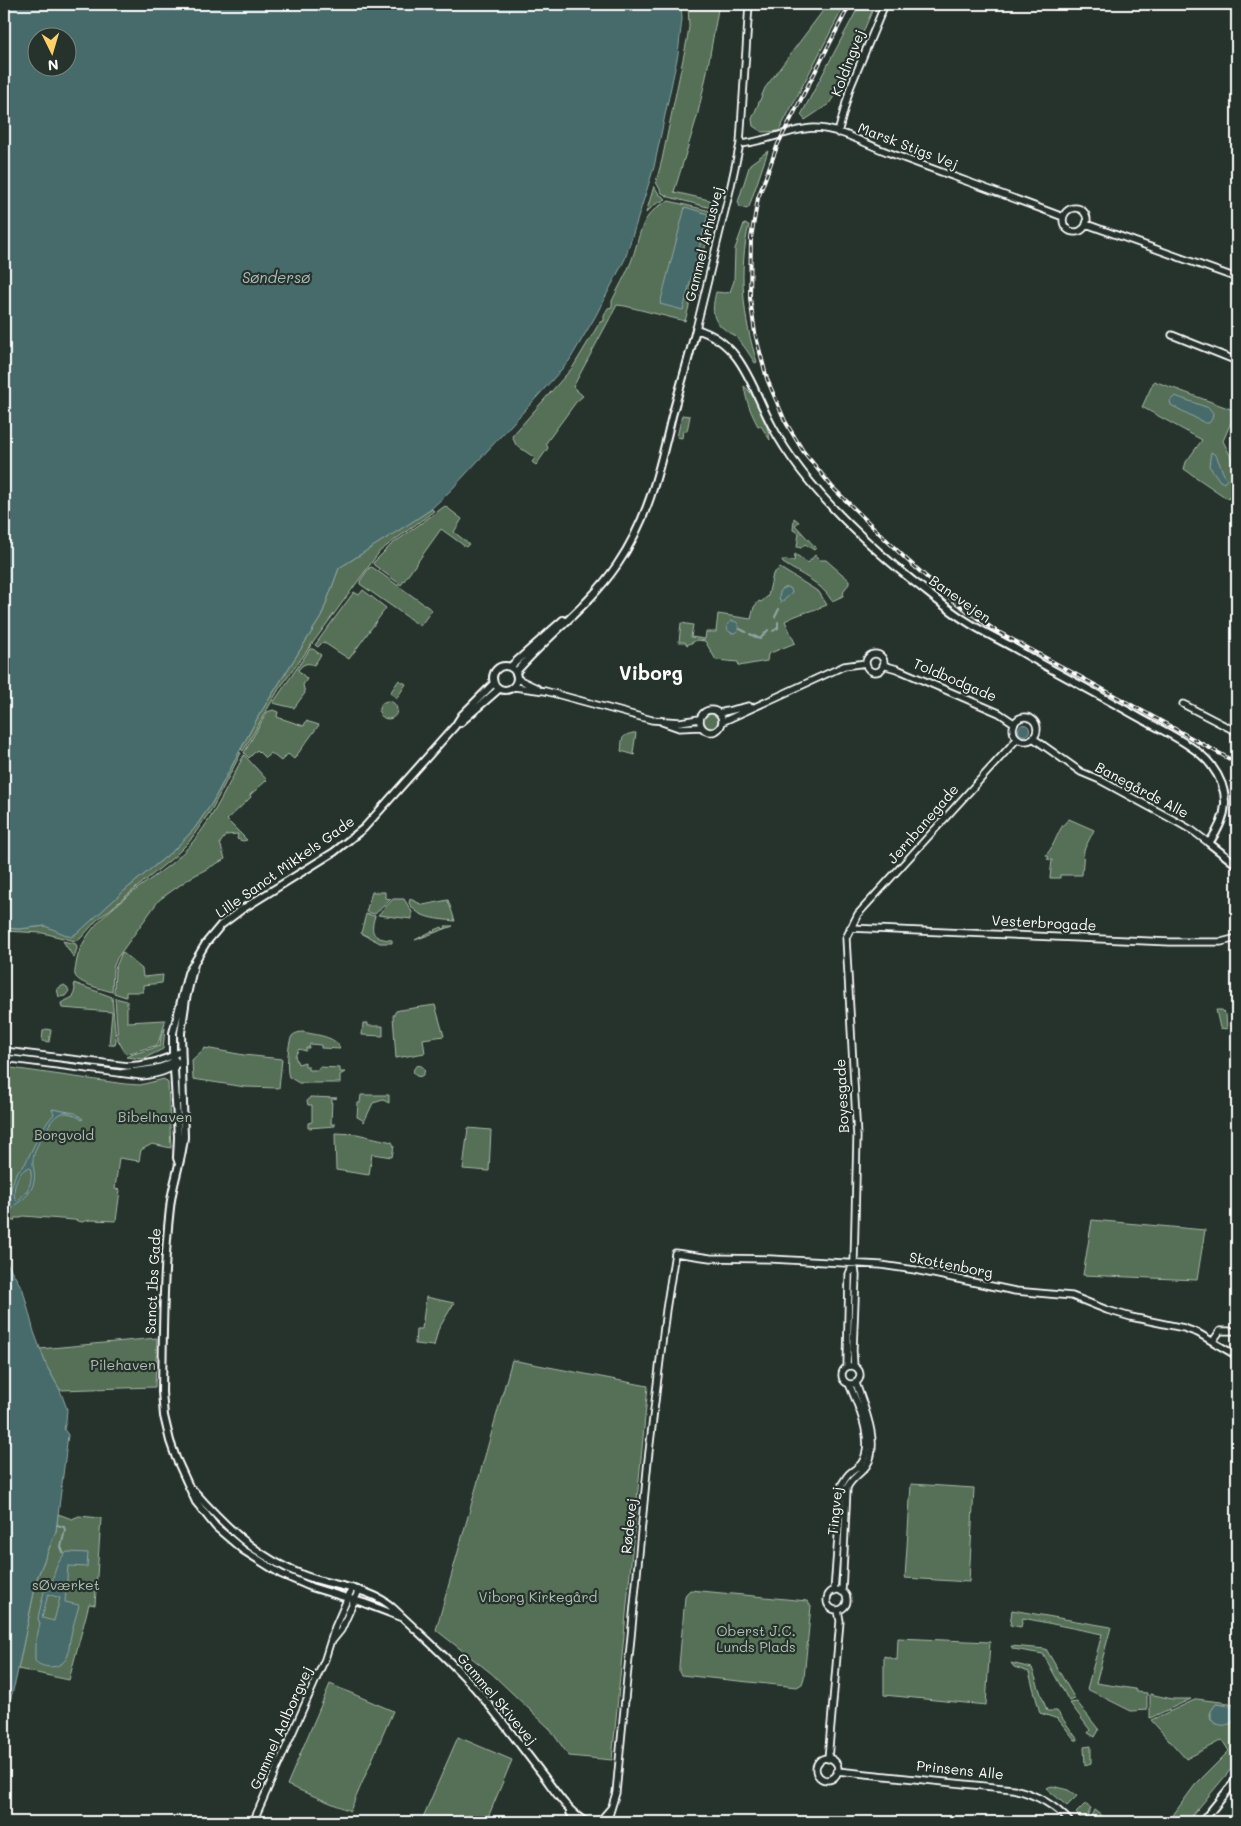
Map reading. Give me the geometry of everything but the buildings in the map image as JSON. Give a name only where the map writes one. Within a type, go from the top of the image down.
[{"type":"main road","name":"Gammel Århusvej","points":[[571,615],[617,566],[648,508],[696,328]]},
{"type":"main road","name":"Banevejen","points":[[696,328],[712,334],[733,351],[748,375],[771,425],[791,458],[846,522],[894,565],[966,621],[1170,734],[1203,756],[1218,775],[1226,797],[1222,821],[1209,843]]},
{"type":"main road","points":[[510,667],[553,627],[571,615]]},
{"type":"main road","points":[[517,676],[510,667],[502,666],[493,674],[494,683],[498,689],[506,691],[514,687],[517,676],[534,653],[557,632],[571,615]]},
{"type":"main road","name":"Lille Sanct Mikkels Gade","points":[[455,726],[462,715],[494,683]]},
{"type":"main road","name":"Lille Sanct Mikkels Gade","points":[[173,1062],[175,1020],[188,973],[206,943],[221,925],[261,896],[334,852],[364,828],[455,726],[498,689]]},
{"type":"main road","name":"Banegårds Alle","points":[[1209,843],[1237,866]]},
{"type":"main road","name":"Lille Sanct Mikkels Gade","points":[[182,1060],[181,1032],[194,964]]},
{"type":"main road","points":[[123,1073],[155,1068],[173,1062],[182,1051]]},
{"type":"main road","name":"Sanct Ibs Gade","points":[[182,1060],[184,1137],[170,1204],[167,1232],[162,1392],[170,1441],[196,1502],[216,1527],[261,1563],[296,1581],[355,1600]]},
{"type":"main road","name":"Sanct Ibs Gade","points":[[173,1062],[178,1137],[177,1158],[179,1164]]},
{"type":"main road","name":"Sanct Ibs Gade","points":[[189,1486],[227,1527],[263,1555],[302,1575],[321,1582],[356,1589]]},
{"type":"main road","name":"Gammel Skivevej","points":[[356,1589],[380,1599],[393,1608],[479,1693],[566,1804],[576,1822]]},
{"type":"main road","name":"Gammel Skivevej","points":[[355,1600],[401,1617]]},
{"type":"main road","points":[[1201,1822],[1237,1779]]},
{"type":"main road","name":"Gammel Skivevej","points":[[566,1804],[586,1822]]},
{"type":"street","name":"Gammel Århusvej","points":[[696,328],[740,144],[748,4]]},
{"type":"street","name":"Koldingvej","points":[[838,133],[850,88],[886,4]]},
{"type":"street","name":"Marsk Stigs Vej","points":[[740,144],[753,143],[816,128],[838,133],[1063,217]]},
{"type":"street","points":[[1071,208],[1076,208],[1084,213],[1086,224],[1080,230],[1072,232],[1063,224],[1063,217],[1071,208]]},
{"type":"street","points":[[1086,224],[1237,278]]},
{"type":"street","points":[[1172,335],[1237,361]]},
{"type":"street","points":[[875,654],[881,657],[883,665],[876,672],[868,670],[866,663],[869,657],[875,654]]},
{"type":"street","points":[[722,722],[719,713],[715,710],[708,710],[701,714],[699,719],[701,727],[705,731],[712,732],[718,730],[722,722],[761,703],[844,666],[866,663]]},
{"type":"street","name":"Toldbodgade","points":[[883,665],[897,669],[999,713],[1014,723]]},
{"type":"street","points":[[517,676],[541,690]]},
{"type":"street","points":[[514,687],[541,690],[679,728],[701,727]]},
{"type":"street","points":[[719,713],[761,703]]},
{"type":"street","points":[[1183,704],[1237,732]]},
{"type":"street","points":[[1023,718],[1031,720],[1037,728],[1033,738],[1025,742],[1017,739],[1013,732],[1014,723],[1023,718]]},
{"type":"street","points":[[660,722],[686,722],[699,719]]},
{"type":"street","name":"Banegårds Alle","points":[[1033,738],[1080,772],[1100,780],[1179,823],[1209,843]]},
{"type":"street","name":"Jernbanegade","points":[[850,928],[858,914],[1017,739]]},
{"type":"street","name":"Vesterbrogade","points":[[850,928],[1170,942],[1221,942],[1237,938]]},
{"type":"street","name":"Boyesgade","points":[[850,928],[846,938],[846,955],[857,1137],[854,1263]]},
{"type":"street","points":[[4,1051],[128,1066],[182,1060]]},
{"type":"street","points":[[4,1058],[123,1073]]},
{"type":"street","name":"Skottenborg","points":[[675,1253],[710,1258],[762,1258],[854,1263],[915,1270],[1015,1292],[1072,1296],[1107,1310],[1198,1333],[1237,1356]]},
{"type":"street","name":"Rødevej","points":[[607,1822],[614,1801],[649,1452],[666,1310],[675,1253]]},
{"type":"street","points":[[854,1263],[856,1275],[853,1350],[854,1366],[860,1373],[860,1379],[853,1383],[845,1381],[842,1377],[842,1372],[847,1367],[854,1366]]},
{"type":"street","points":[[847,1367],[849,1274],[854,1263]]},
{"type":"street","points":[[1213,1341],[1220,1331],[1237,1331]]},
{"type":"street","name":"Tingvej","points":[[834,1591],[842,1484],[850,1473],[860,1466],[866,1451],[865,1427],[853,1383]]},
{"type":"street","name":"Tingvej","points":[[842,1592],[847,1488],[850,1481],[864,1470],[869,1462],[872,1446],[870,1426],[853,1383]]},
{"type":"street","name":"Gammel Aalborgvej","points":[[253,1822],[330,1644],[347,1598],[356,1589]]},
{"type":"street","name":"Gammel Aalborgvej","points":[[330,1644],[341,1630],[355,1600],[356,1589]]},
{"type":"street","points":[[834,1591],[842,1592],[847,1598],[847,1603],[838,1610],[832,1608],[828,1603],[828,1597],[834,1591]]},
{"type":"street","points":[[828,1759],[840,1621],[838,1610]]},
{"type":"street","points":[[828,1759],[835,1763],[837,1771],[834,1777],[829,1780],[823,1779],[818,1775],[816,1769],[819,1763],[828,1759]]},
{"type":"street","name":"Prinsens Alle","points":[[837,1771],[1013,1789],[1039,1798],[1056,1809],[1070,1822]]},
{"type":"street","name":"Rødevej","points":[[599,1822],[614,1801]]},
{"type":"green space","points":[[688,4],[719,4],[697,117],[674,192],[718,202],[715,209],[669,197],[662,193],[656,182],[687,40],[689,27]]},
{"type":"green space","points":[[828,4],[845,4],[779,131],[762,132],[753,126],[752,119],[765,88]]},
{"type":"green space","points":[[860,4],[875,4],[841,85],[829,104],[805,120],[801,115]]},
{"type":"green space","points":[[768,151],[749,207],[747,209],[740,207],[738,202],[750,164]]},
{"type":"green space","points":[[654,186],[659,194],[666,199],[654,205],[646,213]]},
{"type":"green space","points":[[669,201],[715,212],[685,321],[617,305],[573,387],[583,396],[576,402],[546,443],[548,448],[536,465],[532,462],[535,458],[516,445],[512,436],[573,367],[600,322],[604,321],[604,315],[608,308],[612,307],[612,301],[629,267],[642,226],[652,212]]},
{"type":"green space","points":[[744,224],[749,225],[743,277],[745,312],[757,362],[755,363],[739,340],[726,331],[714,316],[716,292],[730,292],[734,281],[735,249]]},
{"type":"green space","points":[[1154,381],[1236,411],[1223,441],[1237,469],[1237,502],[1230,497],[1228,499],[1184,469],[1186,462],[1202,440],[1142,407]]},
{"type":"green space","points":[[744,386],[760,411],[770,440],[761,426],[758,426],[753,416],[747,402]]},
{"type":"green space","points":[[682,415],[690,416],[687,431],[683,431],[682,438],[677,437]]},
{"type":"green space","points":[[445,506],[462,519],[454,532],[469,544],[466,547],[441,529],[401,585],[374,565],[373,563],[391,545]]},
{"type":"green space","points":[[432,509],[434,511],[380,551],[279,689],[243,751],[241,749],[259,715],[321,617],[339,568]]},
{"type":"green space","points":[[794,518],[799,522],[795,525],[816,548],[814,550],[805,544],[801,548],[797,547],[799,533],[793,530]]},
{"type":"green space","points":[[795,554],[808,563],[815,555],[820,560],[826,560],[849,580],[843,596],[832,601],[810,579],[783,563],[782,560],[794,561]]},
{"type":"green space","points":[[372,567],[432,610],[420,626],[360,584],[369,568]]},
{"type":"green space","points":[[780,568],[819,592],[827,605],[785,621],[795,643],[768,654],[767,661],[739,666],[738,662],[716,660],[705,641],[697,640],[687,645],[685,642],[679,642],[681,623],[693,625],[691,637],[705,639],[706,632],[716,632],[718,614],[751,619],[754,607],[759,601],[761,602],[768,596],[773,574]]},
{"type":"green space","points":[[363,590],[386,608],[349,659],[323,642],[318,647],[315,645],[354,592],[359,595]]},
{"type":"green space","points":[[310,649],[321,655],[314,665],[305,664],[298,670],[307,679],[303,685],[305,693],[294,708],[273,703]]},
{"type":"green space","points":[[399,680],[406,684],[397,698],[390,693]]},
{"type":"green space","points":[[388,701],[394,704],[397,710],[394,716],[388,719],[382,716],[379,710],[382,704]]},
{"type":"green space","points":[[273,710],[278,712],[277,717],[304,726],[306,721],[319,725],[294,759],[288,754],[281,761],[271,753],[265,758],[257,750],[249,758],[244,753],[267,712]]},
{"type":"green space","points":[[710,713],[718,721],[710,729],[702,721]]},
{"type":"green space","points":[[636,733],[633,753],[635,755],[621,751],[624,737]]},
{"type":"green space","points":[[239,752],[241,753],[213,807],[189,842],[175,856],[97,920],[80,939],[75,941],[43,933],[4,931],[4,928],[19,929],[45,926],[74,935],[175,849],[194,829],[212,803]]},
{"type":"green space","points":[[244,755],[267,780],[227,820],[247,840],[237,839],[238,834],[226,835],[220,843],[225,859],[190,878],[159,900],[117,958],[113,968],[112,992],[81,981],[75,975],[76,964],[81,948],[90,933],[115,906],[173,862],[191,844],[216,808]]},
{"type":"green space","points":[[1069,819],[1094,830],[1084,850],[1082,875],[1060,875],[1060,878],[1050,878],[1052,860],[1047,859],[1049,857],[1046,855],[1062,827]]},
{"type":"green space","points":[[372,892],[385,892],[385,898],[391,899],[375,914],[366,912]]},
{"type":"green space","points":[[393,899],[404,899],[412,912],[412,919],[378,915]]},
{"type":"green space","points":[[410,899],[423,905],[448,900],[455,921],[435,919],[423,915],[413,908],[409,903]]},
{"type":"green space","points":[[366,914],[375,916],[373,922],[374,934],[377,937],[392,940],[392,943],[380,943],[361,933]]},
{"type":"green space","points":[[445,926],[453,926],[415,940],[432,931],[433,933],[442,927],[443,929],[446,928]]},
{"type":"green space","points":[[63,941],[76,944],[77,948],[74,958]]},
{"type":"green space","points":[[122,952],[142,969],[143,977],[163,975],[162,983],[143,985],[143,992],[126,992],[126,997],[114,993],[115,969]]},
{"type":"green space","points":[[74,983],[112,997],[115,1045],[109,1045],[112,1012],[62,1008],[61,1003],[73,997]]},
{"type":"green space","points":[[64,985],[69,991],[65,996],[59,997],[57,989]]},
{"type":"green space","points":[[115,998],[127,1001],[127,1022],[165,1020],[158,1045],[126,1054],[118,1040]]},
{"type":"green space","points":[[435,1005],[444,1036],[423,1039],[425,1053],[396,1058],[393,1016],[396,1011]]},
{"type":"green space","points":[[1216,1010],[1222,1010],[1226,1014],[1227,1029],[1220,1028]]},
{"type":"green space","points":[[363,1023],[368,1023],[368,1026],[383,1026],[383,1036],[362,1035]]},
{"type":"green space","points":[[165,1028],[163,1049],[143,1059],[126,1057],[160,1046],[161,1036]]},
{"type":"green space","points":[[46,1029],[51,1030],[49,1042],[42,1041],[43,1031]]},
{"type":"green space","points":[[303,1032],[335,1041],[340,1049],[321,1048],[321,1045],[310,1044],[306,1051],[299,1049],[295,1056],[298,1064],[305,1062],[308,1070],[318,1070],[319,1067],[340,1068],[340,1072],[345,1072],[340,1075],[340,1083],[299,1083],[289,1077],[288,1063],[291,1039],[294,1034]]},
{"type":"green space","points":[[205,1048],[282,1059],[279,1088],[245,1087],[193,1079],[192,1060]]},
{"type":"green space","points":[[419,1065],[425,1071],[419,1077],[413,1071]]},
{"type":"green space","name":"Borgvold","points":[[4,1067],[125,1084],[140,1085],[164,1079],[168,1083],[171,1148],[152,1144],[141,1150],[139,1161],[119,1158],[115,1189],[120,1190],[116,1221],[90,1220],[82,1222],[23,1216],[15,1218],[14,1221],[4,1220]]},
{"type":"green space","points":[[361,1095],[389,1095],[389,1103],[383,1100],[373,1103],[364,1122],[357,1117],[358,1103],[360,1103]]},
{"type":"green space","points":[[310,1097],[337,1098],[332,1099],[331,1124],[335,1124],[335,1126],[308,1128],[308,1123],[312,1122],[312,1105],[308,1105],[307,1101]]},
{"type":"green space","points":[[468,1128],[491,1130],[489,1171],[463,1169]]},
{"type":"green space","points":[[335,1133],[357,1134],[392,1142],[394,1146],[392,1157],[372,1154],[369,1175],[336,1170]]},
{"type":"green space","points":[[1092,1220],[1205,1230],[1197,1280],[1083,1275]]},
{"type":"green space","points":[[426,1297],[454,1303],[438,1330],[434,1346],[415,1344],[416,1329],[422,1329]]},
{"type":"green space","name":"Pilehaven","points":[[157,1338],[155,1387],[60,1390],[47,1367],[40,1349]]},
{"type":"green space","name":"Viborg Kirkegård","points":[[512,1360],[648,1386],[612,1760],[569,1756],[549,1728],[491,1673],[436,1630]]},
{"type":"green space","points":[[911,1484],[974,1488],[969,1582],[905,1578]]},
{"type":"green space","name":"sØværket","points":[[58,1514],[72,1519],[79,1516],[101,1518],[95,1605],[89,1604],[69,1680],[18,1669],[37,1578],[56,1531]]},
{"type":"green space","name":"Oberst J.C. Lunds Plads","points":[[690,1590],[807,1601],[811,1606],[802,1684],[797,1687],[681,1675],[679,1666],[685,1597]]},
{"type":"green space","points":[[1012,1610],[1111,1627],[1096,1683],[1135,1689],[1137,1692],[1147,1693],[1147,1710],[1131,1711],[1087,1689],[1102,1634],[1023,1618],[1021,1627],[1010,1625]]},
{"type":"green space","points":[[898,1638],[990,1642],[986,1705],[884,1695],[884,1656],[897,1660]]},
{"type":"green space","points":[[1011,1646],[1046,1649],[1075,1699],[1069,1701],[1043,1654],[1013,1649]]},
{"type":"green space","points":[[1011,1663],[1032,1668],[1047,1711],[1057,1711],[1078,1740],[1075,1740],[1058,1719],[1040,1713],[1029,1672],[1014,1667]]},
{"type":"green space","points":[[330,1684],[393,1711],[350,1811],[287,1785]]},
{"type":"green space","points":[[1150,1694],[1172,1699],[1191,1699],[1150,1718]]},
{"type":"green space","points":[[1197,1699],[1237,1704],[1237,1707],[1216,1704],[1210,1714],[1211,1720],[1217,1724],[1236,1721],[1237,1716],[1237,1762],[1187,1822],[1168,1822],[1195,1785],[1229,1751],[1222,1740],[1186,1759],[1151,1720]]},
{"type":"green space","points":[[1077,1702],[1099,1730],[1095,1737],[1088,1733],[1090,1730],[1070,1703]]},
{"type":"green space","points":[[458,1737],[512,1760],[486,1822],[421,1822]]},
{"type":"green space","points":[[1091,1746],[1091,1763],[1085,1765],[1084,1747]]},
{"type":"green space","points":[[1052,1786],[1068,1790],[1077,1796],[1067,1806],[1046,1788]]},
{"type":"green space","points":[[1085,1804],[1091,1808],[1084,1822],[1076,1813]]},
{"type":"green space","points":[[1094,1810],[1110,1822],[1088,1822]]},
{"type":"water","name":"Søndersø","points":[[4,4],[681,4],[682,19],[678,54],[654,167],[625,259],[595,317],[569,361],[451,490],[430,510],[339,568],[321,617],[259,715],[212,803],[194,829],[175,849],[71,937],[45,926],[19,929],[4,928]]},
{"type":"water","points":[[685,207],[708,214],[683,310],[660,304]]},
{"type":"water","points":[[1175,396],[1209,408],[1213,413],[1212,419],[1209,423],[1205,423],[1171,405],[1170,401]]},
{"type":"water","points":[[1211,452],[1216,457],[1227,479],[1224,483],[1220,481],[1209,466]]},
{"type":"water","points":[[788,587],[792,593],[781,603],[779,597],[781,589]]},
{"type":"water","points":[[731,621],[735,621],[739,627],[735,633],[731,633],[727,629],[727,625]]},
{"type":"water","points":[[1024,724],[1030,730],[1024,736],[1018,730]]},
{"type":"water","points":[[52,1109],[75,1113],[83,1119],[71,1114],[62,1113],[51,1122],[39,1142],[34,1155],[35,1178],[30,1192],[14,1206],[7,1218],[11,1204],[10,1192],[16,1173],[25,1164],[42,1129],[54,1114]],"holes":[[[30,1168],[29,1186],[22,1197],[15,1200],[14,1191],[18,1177],[23,1170]]]},
{"type":"water","points":[[4,1258],[23,1290],[34,1332],[47,1367],[60,1390],[67,1409],[64,1429],[68,1435],[56,1531],[37,1578],[16,1679],[4,1723]]},
{"type":"water","points":[[67,1552],[88,1553],[87,1567],[68,1566],[65,1602],[79,1605],[66,1660],[53,1667],[48,1667],[35,1661],[35,1645],[40,1624],[38,1618],[44,1592],[50,1589],[56,1569]],"holes":[[[48,1594],[60,1598],[54,1621],[42,1618]]]},
{"type":"water","points":[[1216,1704],[1237,1707],[1236,1720],[1223,1725],[1211,1720],[1211,1711]]},
{"type":"waterway","points":[[775,617],[779,609]]},
{"type":"waterway","points":[[773,631],[778,628],[778,622]]},
{"type":"waterway","points":[[740,629],[746,632]]},
{"type":"waterway","points":[[750,634],[760,639],[768,630]]},
{"type":"waterway","points":[[57,1525],[64,1527],[65,1530],[61,1547],[64,1554]]},
{"type":"railway","points":[[850,4],[778,144],[758,198],[751,238],[750,298],[755,333],[767,379],[785,421],[803,451],[833,488],[906,559],[955,602],[993,629],[1237,763]]},
{"type":"district","name":"Viborg","points":[[651,673]]},
{"type":"park label","name":"Bibelhaven","points":[[155,1117]]}]
